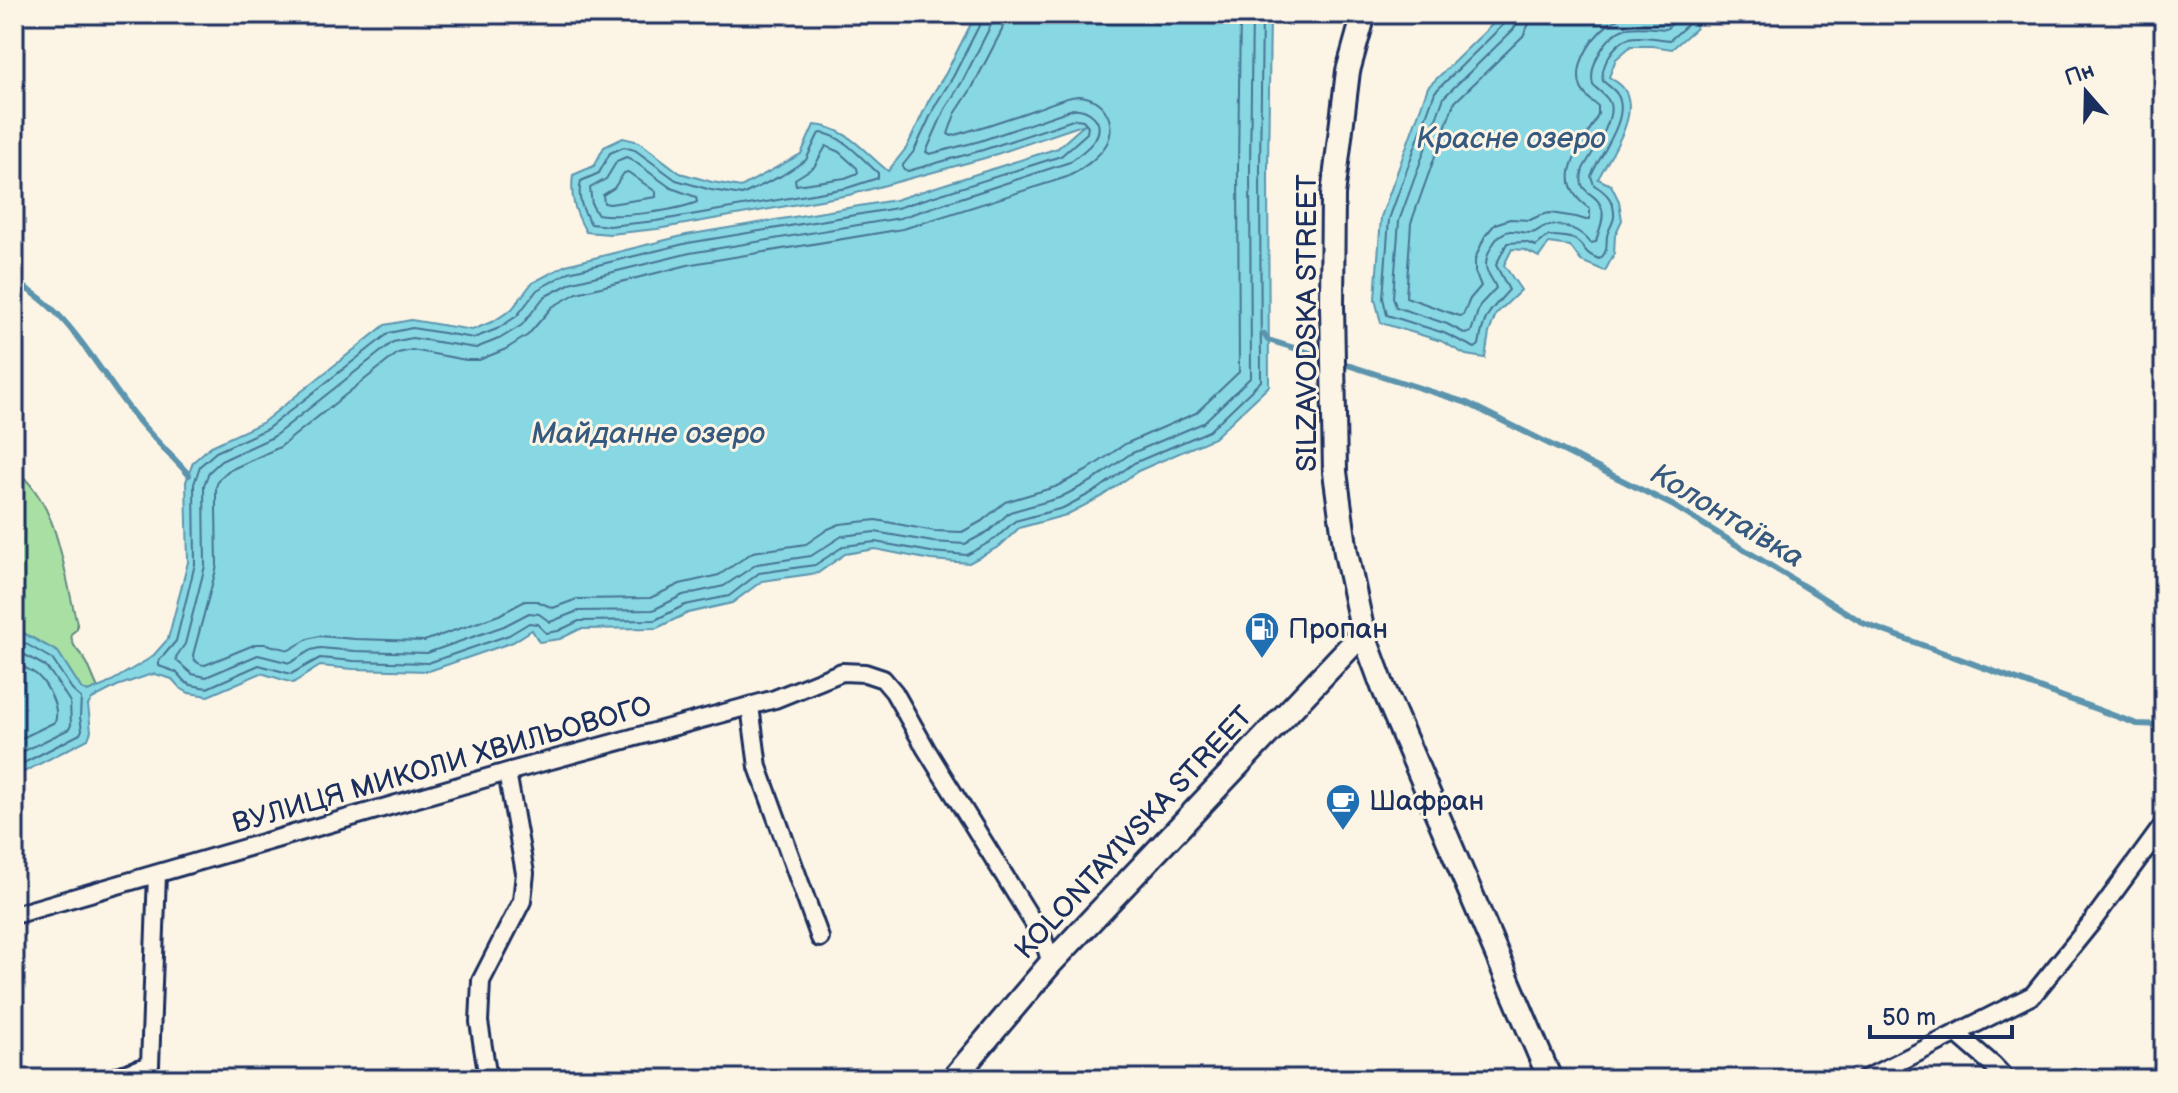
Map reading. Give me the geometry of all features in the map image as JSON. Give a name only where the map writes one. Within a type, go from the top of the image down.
[{"type":"main road","name":"SILZAVODSKA STREET","points":[[1364,14],[1348,71],[1333,195],[1335,472],[1346,553],[1363,633],[1409,752],[1550,1079]]},
{"type":"main road","name":"KOLONTAYIVSKA STREET","points":[[953,1079],[1051,963],[1363,633]]},
{"type":"street","name":"ВУЛИЦЯ МИКОЛИ ХВИЛЬОВОГО","points":[[14,915],[507,772],[775,699],[842,672],[865,673],[883,679],[894,692],[1043,938],[1051,963]]},
{"type":"street","points":[[750,706],[758,767],[820,938]]},
{"type":"street","points":[[488,1079],[479,1022],[481,981],[522,901],[525,888],[507,772]]},
{"type":"street","points":[[1865,1079],[2033,995],[2092,922],[2164,824]]},
{"type":"street","points":[[109,1079],[154,1072],[157,874]]},
{"type":"street","points":[[1956,1033],[2006,1079]]},
{"type":"green space","points":[[14,468],[42,501],[58,540],[77,623],[77,629],[71,634],[72,639],[98,688],[88,692],[81,688],[58,652],[14,628]]},
{"type":"water","name":"Майданне озеро","points":[[976,14],[1140,14],[1155,18],[1162,14],[1270,14],[1269,386],[1214,438],[1138,471],[1101,497],[1066,515],[1019,528],[1000,546],[969,563],[931,560],[875,549],[845,554],[818,573],[762,581],[732,603],[688,613],[657,628],[580,629],[560,639],[539,642],[532,630],[513,642],[429,671],[320,666],[293,683],[261,673],[208,696],[189,693],[172,679],[149,675],[92,699],[88,705],[91,731],[88,739],[14,777],[14,628],[58,652],[81,688],[88,692],[152,657],[168,639],[188,562],[186,482],[193,462],[211,446],[262,423],[385,325],[411,320],[472,330],[512,309],[532,283],[566,265],[686,235],[895,200],[1058,148],[1085,124],[985,158],[849,195],[657,229],[610,234],[586,232],[574,205],[573,175],[594,166],[604,147],[623,138],[639,142],[680,173],[741,187],[801,154],[814,125],[846,135],[888,171],[907,147]]},
{"type":"water","name":"Красне озеро","points":[[1503,14],[1698,14],[1696,28],[1672,49],[1631,46],[1616,59],[1609,77],[1624,89],[1629,110],[1622,135],[1598,179],[1611,185],[1619,201],[1622,220],[1615,235],[1614,254],[1605,271],[1581,261],[1570,246],[1549,243],[1539,257],[1525,250],[1512,249],[1504,265],[1521,290],[1496,314],[1485,358],[1466,355],[1441,341],[1381,323],[1375,299],[1381,217],[1428,87]]},
{"type":"waterway","points":[[14,282],[33,293],[67,325],[138,420],[189,475]]},
{"type":"waterway","name":"Колонтаївка","points":[[1264,334],[1268,340],[1327,358]]},
{"type":"waterway","name":"Колонтаївка","points":[[1338,362],[1467,403],[1672,505],[1865,624],[2137,724],[2164,725]]},
{"type":"place","name":"Пропан","points":[[1262,660]]},
{"type":"place","name":"Шафран","points":[[1343,832]]}]
